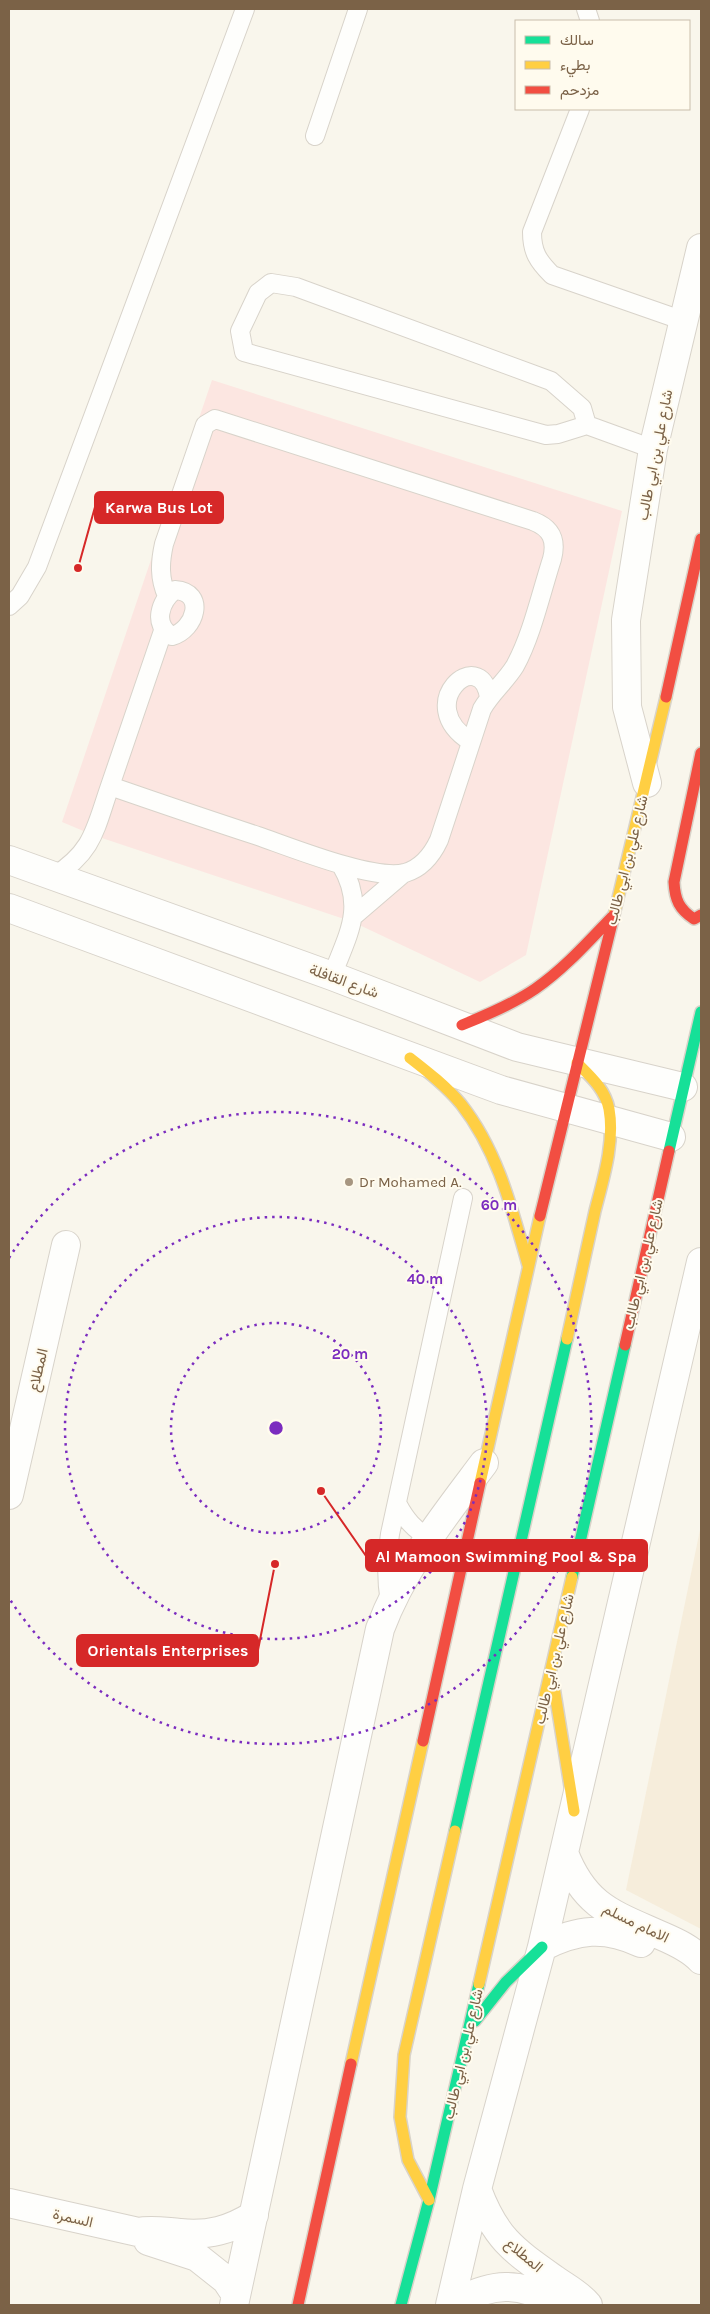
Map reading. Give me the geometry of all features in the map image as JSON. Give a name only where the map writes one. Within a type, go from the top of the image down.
[{"type":"main road","name":"شارع علي بن ابي طالب","points":[[298,2305],[528,1266],[612,918],[647,783],[701,539]]},
{"type":"main road","points":[[701,753],[674,882],[674,898],[680,909],[694,919],[701,915]]},
{"type":"main road","points":[[462,1026],[499,1009],[535,989],[559,970],[612,918]]},
{"type":"main road","name":"شارع علي بن ابي طالب","points":[[401,2305],[429,2200],[552,1674],[701,1012]]},
{"type":"main road","points":[[410,1058],[436,1077],[459,1100],[478,1126],[494,1154],[528,1266]]},
{"type":"main road","points":[[429,2200],[408,2160],[400,2117],[404,2054],[603,1178],[610,1121],[608,1105],[601,1088],[577,1062]]},
{"type":"main road","points":[[552,1674],[574,1812]]},
{"type":"main road","points":[[469,2030],[490,2000],[514,1972],[542,1947]]},
{"type":"street","name":"شارع علي بن ابي طالب","points":[[647,783],[627,707],[626,620],[653,449],[701,248]]},
{"type":"street","name":"شارع القافلة","points":[[9,860],[332,976],[517,1047],[683,1088]]},
{"type":"street","points":[[9,908],[410,1058],[501,1090],[566,1110],[672,1137]]},
{"type":"street","name":"المطلاع","points":[[9,1495],[66,1245]]},
{"type":"street","points":[[451,2305],[477,2189],[542,1947],[701,1262]]},
{"type":"street","name":"شارع علي بن ابي طالب","points":[[235,2300],[380,1629],[390,1603],[429,1538],[484,1463]]},
{"type":"street","name":"الامام مسلم","points":[[564,1853],[571,1871],[581,1887],[609,1913],[678,1943],[701,1960]]},
{"type":"street","name":"الامام مسلم","points":[[542,1947],[564,1936],[588,1932],[612,1932],[701,1968]]},
{"type":"street","name":"المطلاع","points":[[477,2189],[492,2223],[515,2252],[588,2305]]},
{"type":"street","name":"السمرة","points":[[9,2204],[138,2232],[147,2230],[201,2235],[238,2225],[254,2215]]},
{"type":"street","name":"السمرة","points":[[138,2232],[153,2244],[197,2257],[226,2280],[235,2300]]},
{"type":"street","name":"المطلاع","points":[[451,2305],[470,2294],[493,2288],[517,2287],[540,2293],[559,2305]]},
{"type":"lane","points":[[9,606],[20,596],[37,567],[246,9]]},
{"type":"lane","points":[[315,136],[358,9]]},
{"type":"lane","points":[[580,110],[532,232],[532,247],[542,264],[552,275],[684,321]]},
{"type":"lane","points":[[587,425],[582,408],[551,381],[296,287],[271,283],[258,293],[240,331],[244,352],[546,435],[558,434],[587,425],[653,449]]},
{"type":"lane","points":[[167,596],[161,575],[161,559],[164,544],[205,425],[215,418],[542,524],[549,531],[554,540],[555,549],[525,641],[515,666],[489,697],[470,741],[434,852],[426,861],[404,873],[354,915]]},
{"type":"lane","points":[[53,877],[78,859],[87,848],[163,631],[160,616],[167,596],[175,590],[186,590],[193,597],[195,607],[189,625],[182,633],[172,636],[163,631]]},
{"type":"lane","points":[[470,741],[458,734],[451,723],[447,710],[448,696],[454,684],[460,679],[466,676],[474,676],[482,680],[487,686],[489,697]]},
{"type":"lane","points":[[110,786],[341,865],[390,874],[404,873]]},
{"type":"lane","points":[[332,976],[354,915],[354,898],[350,880],[341,865]]},
{"type":"lane","points":[[390,1603],[386,1580],[386,1557],[463,1198]]},
{"type":"lane","points":[[398,1505],[405,1519],[416,1530],[429,1538]]},
{"type":"shaded area","points":[[212,380],[622,511],[526,955],[480,982],[353,922],[93,835],[62,822]]},
{"type":"shaded area","points":[[701,1525],[701,1929],[626,1890]]},
{"type":"traffic: fast","points":[[669,1151],[701,1012]]},
{"type":"traffic: fast","points":[[455,1831],[567,1339]]},
{"type":"traffic: fast","points":[[572,1577],[625,1345]]},
{"type":"traffic: fast","points":[[475,2021],[506,1982],[542,1947]]},
{"type":"traffic: fast","points":[[401,2305],[429,2200],[479,1984]]},
{"type":"traffic: slow","points":[[614,915],[666,697]]},
{"type":"traffic: slow","points":[[410,1058],[455,1097],[474,1122],[485,1141],[502,1181],[528,1265]]},
{"type":"traffic: slow","points":[[567,1339],[605,1174],[610,1134],[609,1109],[604,1095],[597,1084],[577,1063]]},
{"type":"traffic: slow","points":[[480,1483],[540,1216]]},
{"type":"traffic: slow","points":[[479,1984],[572,1577]]},
{"type":"traffic: slow","points":[[554,1687],[574,1811]]},
{"type":"traffic: slow","points":[[351,2064],[423,1741]]},
{"type":"traffic: slow","points":[[429,2200],[408,2160],[400,2117],[404,2055],[455,1831]]},
{"type":"traffic: jam","points":[[666,697],[701,539]]},
{"type":"traffic: jam","points":[[701,753],[674,882],[675,894],[681,908],[694,919],[701,915]]},
{"type":"traffic: jam","points":[[540,1216],[614,915]]},
{"type":"traffic: jam","points":[[462,1025],[509,1004],[535,989],[566,964],[612,917]]},
{"type":"traffic: jam","points":[[625,1345],[669,1151]]},
{"type":"traffic: jam","points":[[423,1741],[480,1483]]},
{"type":"traffic: jam","points":[[298,2305],[351,2064]]},
{"type":"place","name":"Karwa Bus Lot","points":[[78,568]]},
{"type":"place","name":"Dr Mohamed A.","points":[[349,1182]]},
{"type":"place","name":"Al Mamoon Swimming Pool & Spa","points":[[321,1491]]},
{"type":"place","name":"Orientals Enterprises","points":[[275,1564]]}]
